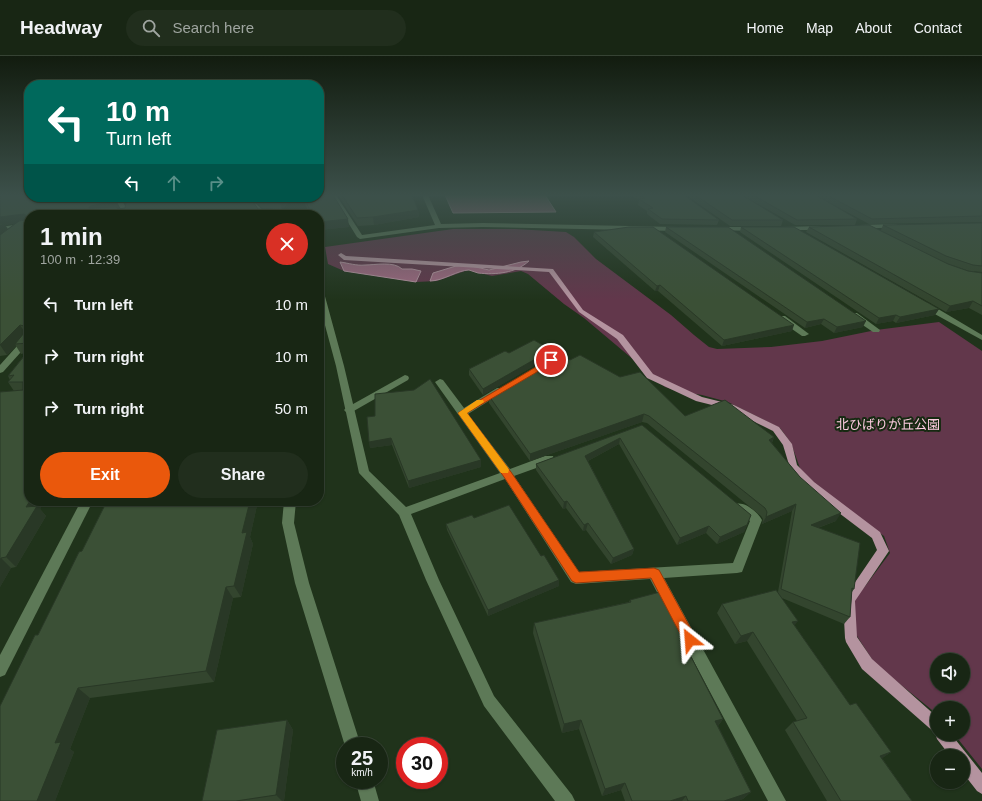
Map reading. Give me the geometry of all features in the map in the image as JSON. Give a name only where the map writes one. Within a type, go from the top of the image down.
[{"type":"street","points":[[10,235],[17,230]]},
{"type":"street","points":[[355,230],[360,237],[412,230]]},
{"type":"street","points":[[654,230],[666,238]]},
{"type":"street","points":[[728,230],[740,238]]},
{"type":"street","points":[[794,230],[807,237]]},
{"type":"street","points":[[870,230],[878,234]]},
{"type":"street","points":[[921,303],[982,338]]},
{"type":"street","points":[[324,307],[340,366],[364,473],[404,512],[433,580],[489,700],[566,801]]},
{"type":"street","points":[[774,312],[805,334]]},
{"type":"street","points":[[850,312],[876,330]]},
{"type":"street","points":[[0,370],[24,344]]},
{"type":"street","points":[[350,410],[405,378]]},
{"type":"street","points":[[440,382],[508,475],[576,578],[737,568],[756,520],[732,500]]},
{"type":"street","points":[[462,413],[510,385]]},
{"type":"street","points":[[404,512],[560,456]]},
{"type":"street","points":[[0,670],[84,506]]},
{"type":"street","points":[[290,506],[288,523],[302,583],[350,737]]},
{"type":"street","points":[[654,573],[777,801]]},
{"type":"street","points":[[367,789],[370,801]]},
{"type":"green space","name":"北ひばりが丘公園","points":[[448,230],[528,230],[566,232],[574,237],[596,259],[671,315],[709,347],[717,349],[771,347],[822,341],[876,330],[939,322],[982,351],[982,769],[970,754],[970,749],[966,749],[960,741],[970,741],[970,701],[930,701],[930,708],[875,664],[855,633],[851,603],[890,553],[884,536],[816,488],[801,471],[791,443],[780,428],[728,402],[665,387],[650,376],[635,361],[584,318],[564,304],[528,274],[521,271],[492,276],[468,270],[437,281],[416,282],[344,271],[328,264],[325,247]]},
{"type":"shaded area","points":[[529,261],[512,271],[485,274],[465,270],[435,281],[430,281],[433,273],[456,266],[467,265],[489,270]]},
{"type":"shaded area","points":[[340,262],[359,265],[389,264],[402,269],[421,271],[416,282],[344,271]]},
{"type":"building","points":[[7,230],[24,230],[24,326],[20,325],[0,345],[0,235]]},
{"type":"building","points":[[610,230],[657,230],[794,325],[724,340],[660,285],[657,286],[594,232]]},
{"type":"building","points":[[670,230],[732,230],[866,321],[837,327],[824,319],[807,322]]},
{"type":"building","points":[[745,230],[799,230],[939,309],[900,317],[896,315],[879,318]]},
{"type":"building","points":[[814,230],[879,230],[948,264],[968,271],[982,273],[982,306],[973,301],[950,306]]},
{"type":"building","points":[[893,230],[982,230],[982,266],[973,265],[946,256]]},
{"type":"building","points":[[24,333],[24,343],[15,344]]},
{"type":"building","points":[[534,340],[551,350],[483,389],[469,369],[505,351],[509,353]]},
{"type":"building","points":[[560,354],[570,360],[580,355],[620,377],[640,372],[685,416],[725,400],[774,437],[769,440],[800,477],[841,513],[811,525],[860,543],[854,589],[852,588],[850,617],[781,589],[796,504],[766,517],[767,512],[765,508],[649,416],[644,414],[530,454],[489,396]]},
{"type":"building","points":[[24,356],[24,506],[37,506],[6,557],[1,558],[0,560],[0,392],[23,390],[23,382],[8,382],[14,375],[8,376]]},
{"type":"building","points":[[430,379],[481,460],[408,481],[391,438],[369,442],[367,417],[375,416],[375,394],[414,390]]},
{"type":"building","points":[[642,425],[751,515],[747,525],[720,537],[709,526],[680,538],[620,438],[585,456],[634,549],[613,558],[588,523],[584,525],[567,501],[564,502],[536,464]]},
{"type":"building","points":[[509,505],[541,556],[544,555],[559,580],[488,610],[446,524],[472,515],[474,518]]},
{"type":"building","points":[[104,506],[249,506],[242,533],[247,532],[234,586],[226,587],[206,671],[78,688],[55,743],[61,742],[37,801],[0,801],[0,706],[35,635],[38,635],[79,552],[82,551]]},
{"type":"building","points":[[776,590],[798,621],[792,622],[850,705],[856,703],[891,752],[880,756],[912,801],[841,801],[793,722],[807,718],[753,632],[741,636],[722,604]]},
{"type":"building","points":[[660,592],[688,644],[685,645],[723,719],[715,721],[751,792],[724,801],[688,801],[686,796],[670,801],[632,801],[625,783],[605,789],[581,720],[564,724],[534,623],[631,602],[630,600]]},
{"type":"building","points":[[287,720],[276,795],[236,801],[202,801],[217,730]]},
{"type":"waterway","points":[[341,255],[344,258],[551,270],[581,311],[620,337],[650,376],[699,399],[731,407],[776,429],[787,444],[793,466],[810,485],[876,535],[883,551],[849,600],[851,638],[867,664],[930,721]]},
{"type":"waterway","points":[[947,741],[954,749]]},
{"type":"waterway","points":[[970,770],[982,786]]},
{"type":"slow traffic","points":[[480,402],[462,413],[504,470]]},
{"type":"route","points":[[551,360],[462,413],[508,475],[576,578],[654,573],[690,640]]}]
